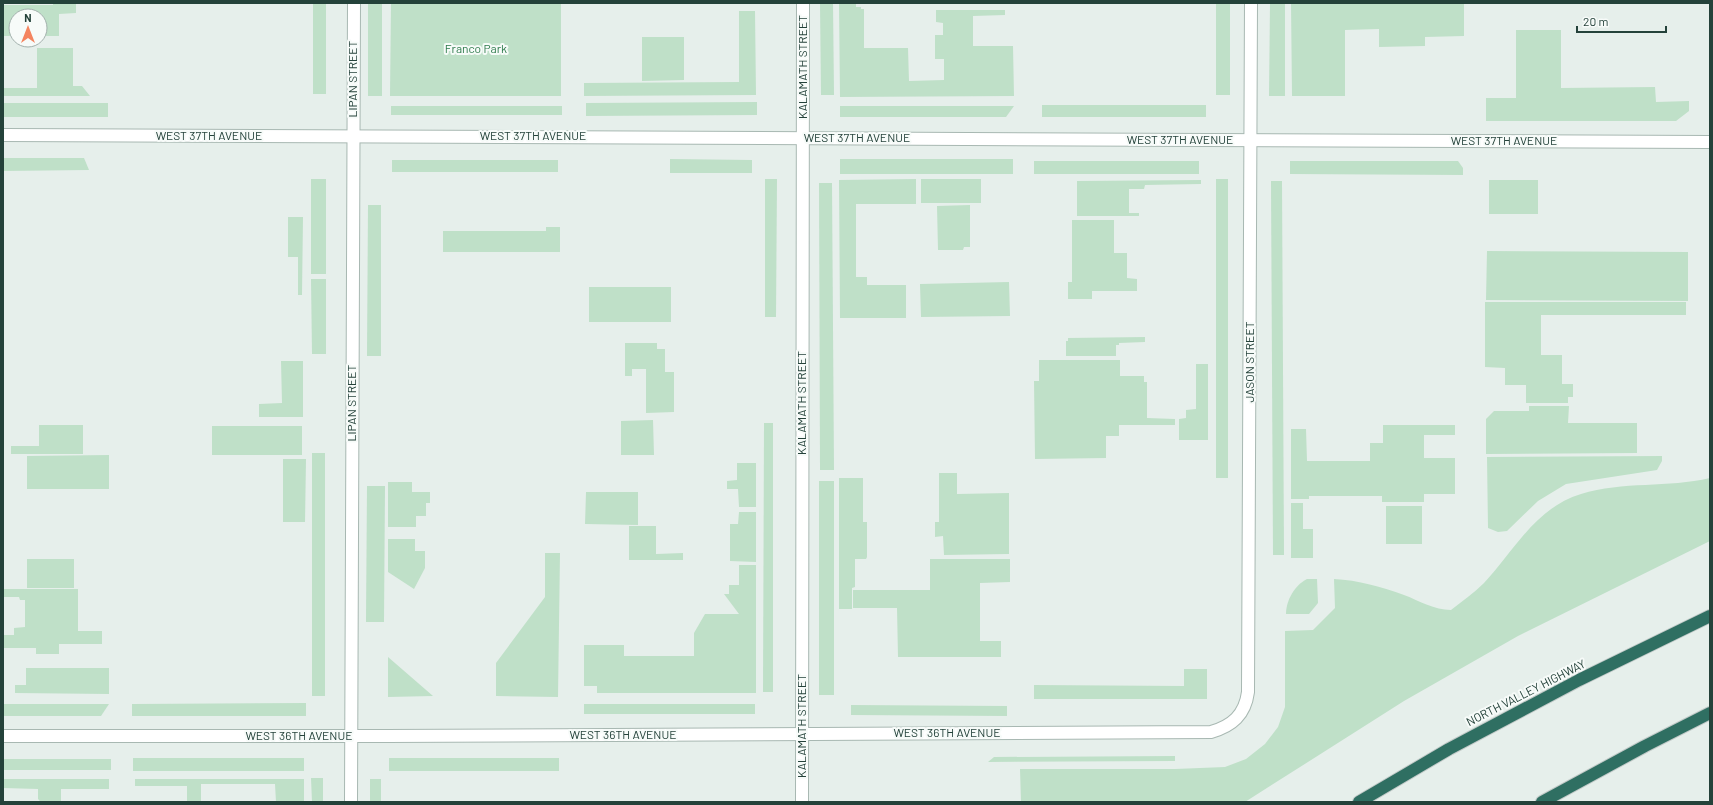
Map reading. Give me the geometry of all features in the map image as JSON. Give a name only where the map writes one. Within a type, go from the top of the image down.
[{"type":"highway","name":"NORTH VALLEY HIGHWAY","points":[[1359,802],[1448,749],[1579,680],[1710,616]]},
{"type":"highway","points":[[1542,802],[1645,746],[1710,713]]},
{"type":"street","name":"LIPAN STREET","points":[[351,802],[354,3]]},
{"type":"street","name":"KALAMATH STREET","points":[[802,802],[803,3]]},
{"type":"street","name":"JASON STREET","points":[[1238,718],[1247,701],[1248,692],[1251,3]]},
{"type":"street","name":"WEST 37TH AVENUE","points":[[3,135],[1710,142]]},
{"type":"street","name":"WEST 36TH AVENUE","points":[[3,736],[1211,732],[1222,729],[1238,718]]},
{"type":"green space","points":[[53,3],[76,3],[76,13],[59,14],[59,36],[48,36],[48,8],[8,8],[8,36],[3,36],[3,5],[53,5]]},
{"type":"green space","points":[[313,3],[326,3],[326,94],[313,94]]},
{"type":"green space","points":[[368,3],[382,3],[382,96],[368,96]]},
{"type":"green space","name":"Franco Park","points":[[391,3],[561,3],[561,96],[390,96]]},
{"type":"green space","points":[[820,3],[833,3],[834,95],[821,95]]},
{"type":"green space","points":[[839,3],[856,3],[856,7],[861,7],[861,9],[864,9],[864,48],[908,48],[909,81],[944,80],[944,59],[935,59],[935,35],[943,35],[943,23],[936,22],[936,10],[1005,10],[1005,15],[973,16],[973,46],[1013,46],[1014,96],[840,97]]},
{"type":"green space","points":[[1216,3],[1230,3],[1230,95],[1216,95]]},
{"type":"green space","points":[[1270,3],[1285,3],[1285,96],[1269,96]]},
{"type":"green space","points":[[1291,3],[1464,3],[1464,36],[1425,37],[1425,46],[1379,47],[1379,29],[1345,30],[1345,96],[1292,96]]},
{"type":"green space","points":[[739,11],[755,11],[756,95],[584,96],[584,83],[739,82]]},
{"type":"green space","points":[[1516,30],[1561,30],[1561,88],[1655,87],[1656,102],[1689,101],[1689,111],[1676,121],[1486,121],[1486,98],[1516,98]]},
{"type":"green space","points":[[642,37],[684,37],[684,80],[642,81]]},
{"type":"green space","points":[[37,48],[73,48],[73,86],[82,86],[90,96],[3,96],[3,88],[37,88]]},
{"type":"green space","points":[[757,102],[757,115],[586,116],[586,103]]},
{"type":"green space","points":[[3,103],[108,103],[108,117],[3,117]]},
{"type":"green space","points":[[1042,105],[1206,105],[1206,117],[1042,117]]},
{"type":"green space","points":[[391,106],[562,106],[562,115],[391,115]]},
{"type":"green space","points":[[840,106],[1014,106],[1006,117],[840,117]]},
{"type":"green space","points":[[3,158],[84,158],[89,170],[3,171]]},
{"type":"green space","points":[[670,159],[752,160],[752,173],[670,173]]},
{"type":"green space","points":[[840,159],[1013,159],[1013,174],[840,174]]},
{"type":"green space","points":[[392,160],[558,160],[558,172],[392,172]]},
{"type":"green space","points":[[1034,161],[1199,161],[1199,174],[1034,174]]},
{"type":"green space","points":[[1290,161],[1458,161],[1463,168],[1463,175],[1290,174]]},
{"type":"green space","points":[[311,179],[326,179],[326,274],[311,274]]},
{"type":"green space","points":[[765,179],[777,179],[776,317],[765,317]]},
{"type":"green space","points":[[916,179],[916,204],[856,204],[856,277],[867,277],[867,285],[906,285],[906,318],[840,318],[839,180]]},
{"type":"green space","points":[[921,179],[981,179],[981,203],[921,203]]},
{"type":"green space","points":[[1216,179],[1228,179],[1228,478],[1216,478]]},
{"type":"green space","points":[[1201,180],[1201,184],[1145,185],[1144,189],[1129,189],[1129,213],[1139,213],[1139,216],[1077,216],[1077,181]]},
{"type":"green space","points":[[1489,180],[1538,180],[1538,214],[1489,214]]},
{"type":"green space","points":[[1271,181],[1282,181],[1284,555],[1273,555]]},
{"type":"green space","points":[[819,183],[832,183],[834,470],[820,470]]},
{"type":"green space","points":[[368,205],[381,205],[381,356],[367,356]]},
{"type":"green space","points":[[970,205],[970,247],[964,247],[963,250],[938,250],[937,206]]},
{"type":"green space","points":[[288,217],[303,217],[302,295],[298,295],[298,257],[288,257]]},
{"type":"green space","points":[[1072,220],[1114,220],[1114,253],[1127,253],[1127,278],[1137,279],[1137,291],[1092,291],[1092,299],[1068,299],[1068,282],[1072,282]]},
{"type":"green space","points":[[546,227],[560,227],[560,252],[443,252],[443,231],[546,231]]},
{"type":"green space","points":[[1487,251],[1688,252],[1688,301],[1486,300]]},
{"type":"green space","points":[[311,279],[326,279],[326,354],[312,354]]},
{"type":"green space","points":[[1009,282],[1010,316],[921,317],[920,284]]},
{"type":"green space","points":[[589,287],[671,287],[671,322],[589,322]]},
{"type":"green space","points":[[1485,302],[1686,302],[1686,315],[1541,315],[1541,355],[1562,355],[1562,384],[1573,384],[1573,397],[1568,397],[1568,403],[1526,403],[1526,385],[1505,385],[1505,368],[1485,367]]},
{"type":"green space","points":[[1145,337],[1145,342],[1119,343],[1119,345],[1116,345],[1116,356],[1066,356],[1066,341],[1068,341],[1068,338]]},
{"type":"green space","points":[[625,343],[657,343],[657,349],[665,349],[665,372],[674,372],[674,412],[646,413],[646,369],[632,369],[632,376],[625,376]]},
{"type":"green space","points":[[1039,360],[1120,360],[1120,376],[1144,376],[1144,382],[1147,382],[1147,418],[1175,419],[1175,425],[1119,425],[1119,436],[1106,436],[1106,458],[1035,459],[1034,381],[1039,381]]},
{"type":"green space","points":[[281,361],[303,361],[303,417],[259,417],[259,404],[282,403]]},
{"type":"green space","points":[[1196,364],[1208,364],[1208,440],[1179,440],[1179,419],[1186,418],[1186,410],[1196,409]]},
{"type":"green space","points":[[1529,406],[1569,406],[1568,423],[1637,423],[1637,453],[1486,454],[1486,419],[1494,411],[1529,411]]},
{"type":"green space","points":[[653,420],[654,455],[621,455],[621,421]]},
{"type":"green space","points":[[764,423],[773,423],[773,692],[763,692]]},
{"type":"green space","points":[[39,425],[83,425],[83,454],[11,454],[11,446],[39,446]]},
{"type":"green space","points":[[1383,425],[1455,425],[1455,435],[1424,435],[1424,458],[1455,458],[1455,494],[1424,494],[1424,502],[1382,502],[1382,496],[1309,496],[1309,499],[1291,499],[1291,429],[1306,429],[1307,461],[1370,461],[1370,443],[1383,443]]},
{"type":"green space","points":[[212,426],[302,426],[302,455],[212,455]]},
{"type":"green space","points":[[312,453],[325,453],[325,696],[312,696]]},
{"type":"green space","points":[[109,455],[109,489],[27,489],[27,456]]},
{"type":"green space","points":[[1662,456],[1662,461],[1657,470],[1566,484],[1538,501],[1507,531],[1498,532],[1488,528],[1487,457]]},
{"type":"green space","points":[[283,459],[306,459],[305,522],[283,522]]},
{"type":"green space","points":[[737,463],[756,463],[756,507],[739,507],[738,489],[727,489],[727,481],[737,480]]},
{"type":"green space","points":[[939,473],[957,473],[957,494],[1009,493],[1009,554],[944,555],[943,536],[935,537],[935,522],[939,522]]},
{"type":"green space","points":[[839,478],[863,478],[863,522],[867,522],[867,557],[866,559],[855,559],[855,587],[852,588],[852,609],[839,609]]},
{"type":"green space","points":[[1710,478],[1710,541],[1518,636],[1404,701],[1245,802],[1021,802],[1020,769],[1175,769],[1225,767],[1246,759],[1265,744],[1278,727],[1285,707],[1285,631],[1313,630],[1335,608],[1334,579],[1361,582],[1404,595],[1433,607],[1451,610],[1484,583],[1538,520],[1565,500],[1581,494],[1613,487],[1678,483]]},
{"type":"green space","points":[[819,481],[834,481],[834,695],[819,695]]},
{"type":"green space","points":[[388,482],[412,482],[412,492],[430,492],[430,503],[426,503],[426,516],[416,516],[416,527],[388,527]]},
{"type":"green space","points":[[367,486],[385,486],[384,622],[366,622]]},
{"type":"green space","points":[[586,492],[638,492],[638,525],[585,524]]},
{"type":"green space","points":[[1291,503],[1303,503],[1303,529],[1313,529],[1313,558],[1291,558]]},
{"type":"green space","points":[[1386,506],[1422,506],[1422,544],[1386,544]]},
{"type":"green space","points":[[739,512],[756,512],[756,562],[730,561],[730,524],[738,524]]},
{"type":"green space","points":[[629,526],[656,526],[656,554],[683,553],[683,560],[629,560]]},
{"type":"green space","points":[[388,539],[415,539],[415,551],[425,551],[425,568],[414,589],[388,572]]},
{"type":"green space","points":[[545,553],[560,553],[558,697],[496,696],[496,663],[545,597]]},
{"type":"green space","points":[[27,559],[74,559],[74,588],[27,588]]},
{"type":"green space","points":[[930,559],[1010,559],[1010,582],[980,583],[980,641],[1001,641],[1001,657],[898,657],[897,608],[853,608],[853,590],[930,590]]},
{"type":"green space","points":[[739,565],[756,565],[756,693],[597,693],[597,686],[584,686],[584,645],[624,645],[624,656],[694,656],[694,633],[705,614],[739,614],[724,594],[729,594],[729,585],[739,585]]},
{"type":"green space","points":[[1307,579],[1317,579],[1318,603],[1309,614],[1286,614],[1289,598],[1295,589]]},
{"type":"green space","points":[[3,589],[78,589],[78,631],[102,631],[102,644],[59,644],[59,654],[36,654],[36,648],[3,648],[3,635],[14,635],[14,628],[25,627],[25,600],[20,600],[19,597],[3,597]]},
{"type":"green space","points":[[388,657],[433,696],[388,697]]},
{"type":"green space","points":[[26,668],[109,668],[109,694],[15,693],[15,685],[26,685]]},
{"type":"green space","points":[[1184,669],[1207,669],[1207,699],[1034,699],[1034,685],[1184,686]]},
{"type":"green space","points":[[306,703],[306,716],[132,716],[132,704]]},
{"type":"green space","points":[[3,704],[109,704],[101,716],[3,716]]},
{"type":"green space","points":[[584,704],[755,704],[755,714],[584,714]]},
{"type":"green space","points":[[851,705],[1007,706],[1007,716],[851,715]]},
{"type":"green space","points":[[1175,756],[1175,761],[988,762],[994,757]]},
{"type":"green space","points":[[133,758],[304,758],[304,771],[133,771]]},
{"type":"green space","points":[[389,758],[559,758],[559,771],[389,771]]},
{"type":"green space","points":[[3,759],[111,759],[111,770],[3,770]]},
{"type":"green space","points":[[311,778],[323,778],[323,802],[312,802]]},
{"type":"green space","points":[[3,779],[109,779],[109,789],[61,789],[61,802],[41,802],[38,799],[38,789],[3,788]]},
{"type":"green space","points":[[135,779],[304,779],[304,802],[276,802],[275,784],[201,784],[201,802],[187,802],[187,786],[135,786]]},
{"type":"green space","points":[[370,779],[381,779],[381,802],[370,802]]}]
